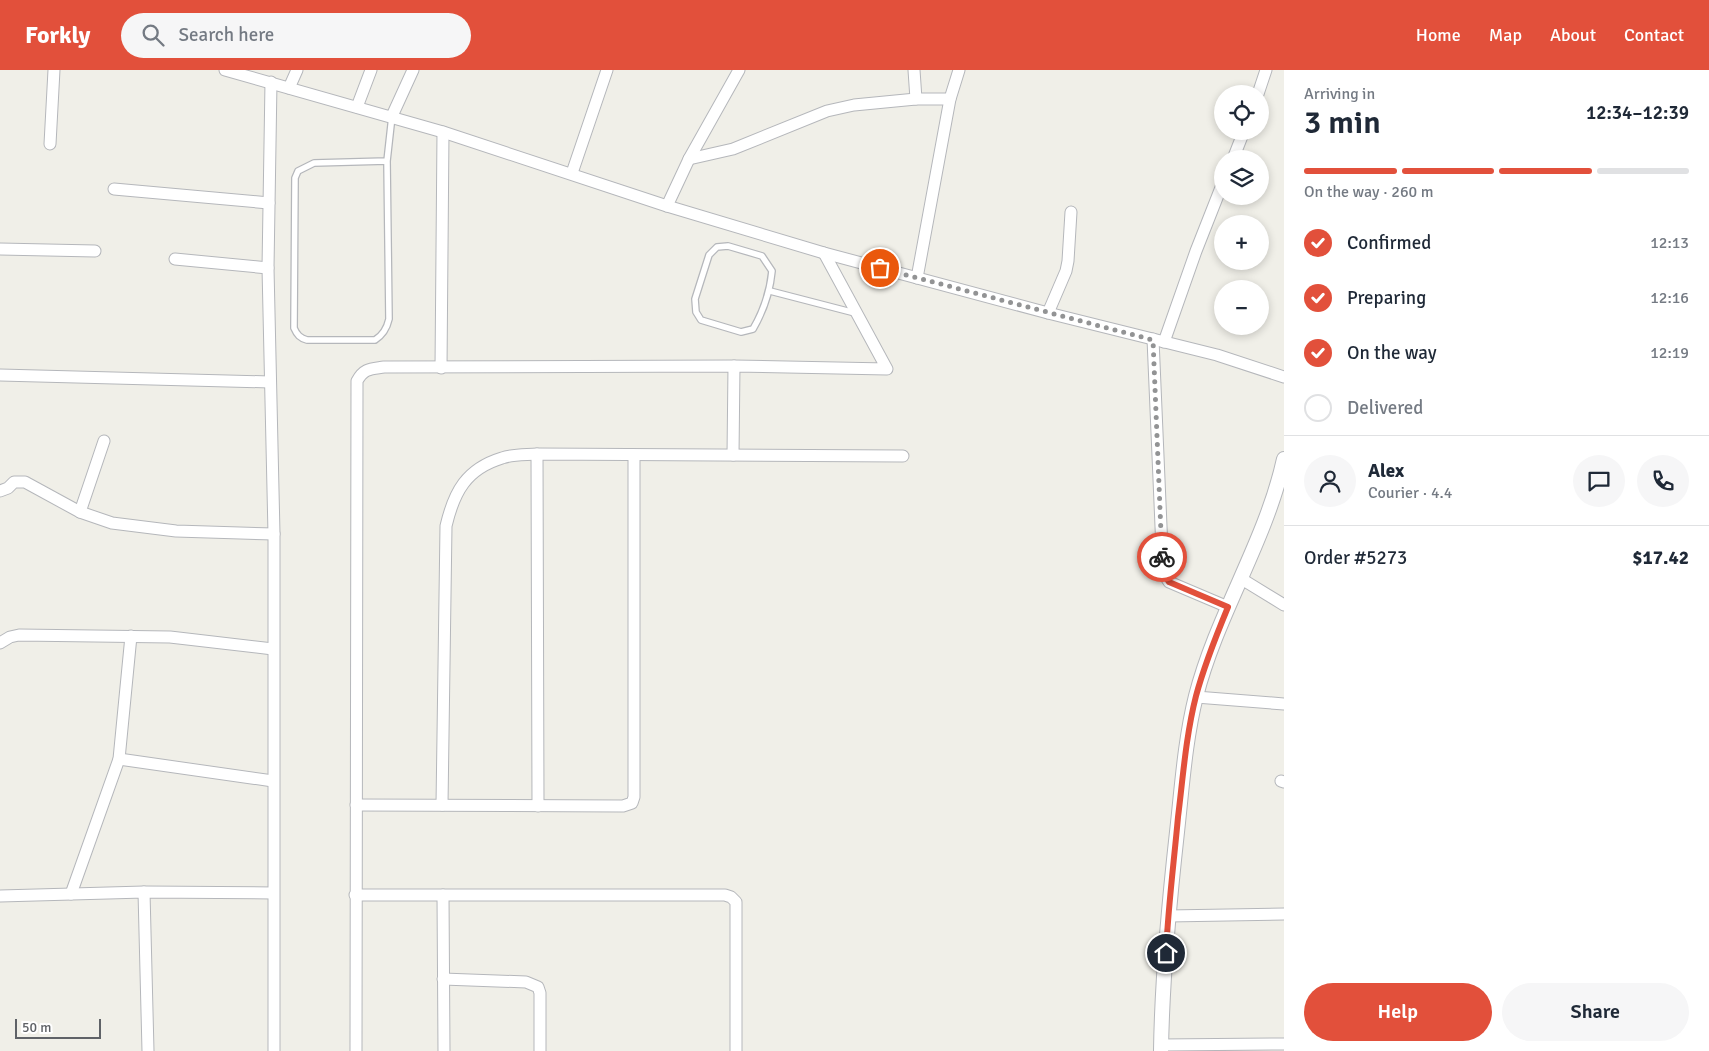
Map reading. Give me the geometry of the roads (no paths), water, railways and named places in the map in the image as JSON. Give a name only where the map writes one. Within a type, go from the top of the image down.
[{"type":"street","points":[[50,144],[54,70]]},
{"type":"street","points":[[225,70],[248,73],[289,88],[392,116],[572,173],[667,206],[824,253],[1048,313],[1217,355],[1284,377]]},
{"type":"street","points":[[289,88],[297,70]]},
{"type":"street","points":[[357,107],[371,70]]},
{"type":"street","points":[[392,116],[414,70]]},
{"type":"street","points":[[572,173],[608,70]]},
{"type":"street","points":[[667,206],[689,159],[739,70]]},
{"type":"street","points":[[914,70],[916,100]]},
{"type":"street","points":[[917,278],[950,99],[959,70]]},
{"type":"street","points":[[1260,85],[1264,71]]},
{"type":"street","points":[[271,82],[268,268],[274,534],[274,1051]]},
{"type":"street","points":[[689,159],[733,149],[827,112],[854,105],[950,99]]},
{"type":"street","points":[[441,368],[443,132]]},
{"type":"street","points":[[114,188],[269,203]]},
{"type":"street","points":[[1214,205],[1158,341],[1163,573],[1169,582],[1228,607]]},
{"type":"street","points":[[1048,313],[1066,272],[1070,212]]},
{"type":"street","points":[[0,249],[95,251]]},
{"type":"street","points":[[356,1051],[357,381],[361,373],[368,369],[384,367],[734,366],[887,369],[824,253]]},
{"type":"street","points":[[175,259],[268,268]]},
{"type":"street","points":[[733,455],[734,366]]},
{"type":"street","points":[[0,374],[270,382]]},
{"type":"street","points":[[80,512],[104,441]]},
{"type":"street","points":[[442,805],[446,526],[457,491],[469,476],[485,464],[504,457],[537,454],[903,456]]},
{"type":"street","points":[[537,454],[538,806]]},
{"type":"street","points":[[356,805],[623,806],[632,803],[634,797],[634,455]]},
{"type":"street","points":[[1284,459],[1270,508],[1209,654],[1196,697],[1186,753],[1168,916],[1161,1048],[1284,1044]]},
{"type":"street","points":[[0,491],[8,488],[14,482],[25,482],[80,512],[112,524],[176,531],[274,534]]},
{"type":"street","points":[[1240,578],[1284,605]]},
{"type":"street","points":[[0,643],[10,637],[19,635],[130,636],[170,637],[274,649]]},
{"type":"street","points":[[71,894],[119,759],[130,636]]},
{"type":"street","points":[[1196,697],[1284,704]]},
{"type":"street","points":[[119,759],[273,781]]},
{"type":"street","points":[[0,896],[144,892],[273,893]]},
{"type":"street","points":[[144,892],[148,1051]]},
{"type":"street","points":[[355,895],[676,894],[725,895],[731,897],[736,902],[736,1051]]},
{"type":"street","points":[[443,895],[444,1051]]},
{"type":"street","points":[[1168,916],[1284,914]]},
{"type":"street","points":[[443,979],[526,982],[538,987],[540,993],[540,1051]]},
{"type":"lane","points":[[387,161],[314,163],[298,171],[295,178],[294,328],[296,334],[302,338],[307,340],[375,340],[382,336],[390,319],[387,161],[392,116]]},
{"type":"lane","points":[[728,246],[762,256],[772,271],[770,291],[761,315],[753,329],[741,332],[702,320],[696,312],[695,299],[709,255],[717,247],[728,246]]},
{"type":"lane","points":[[770,291],[856,313]]}]
